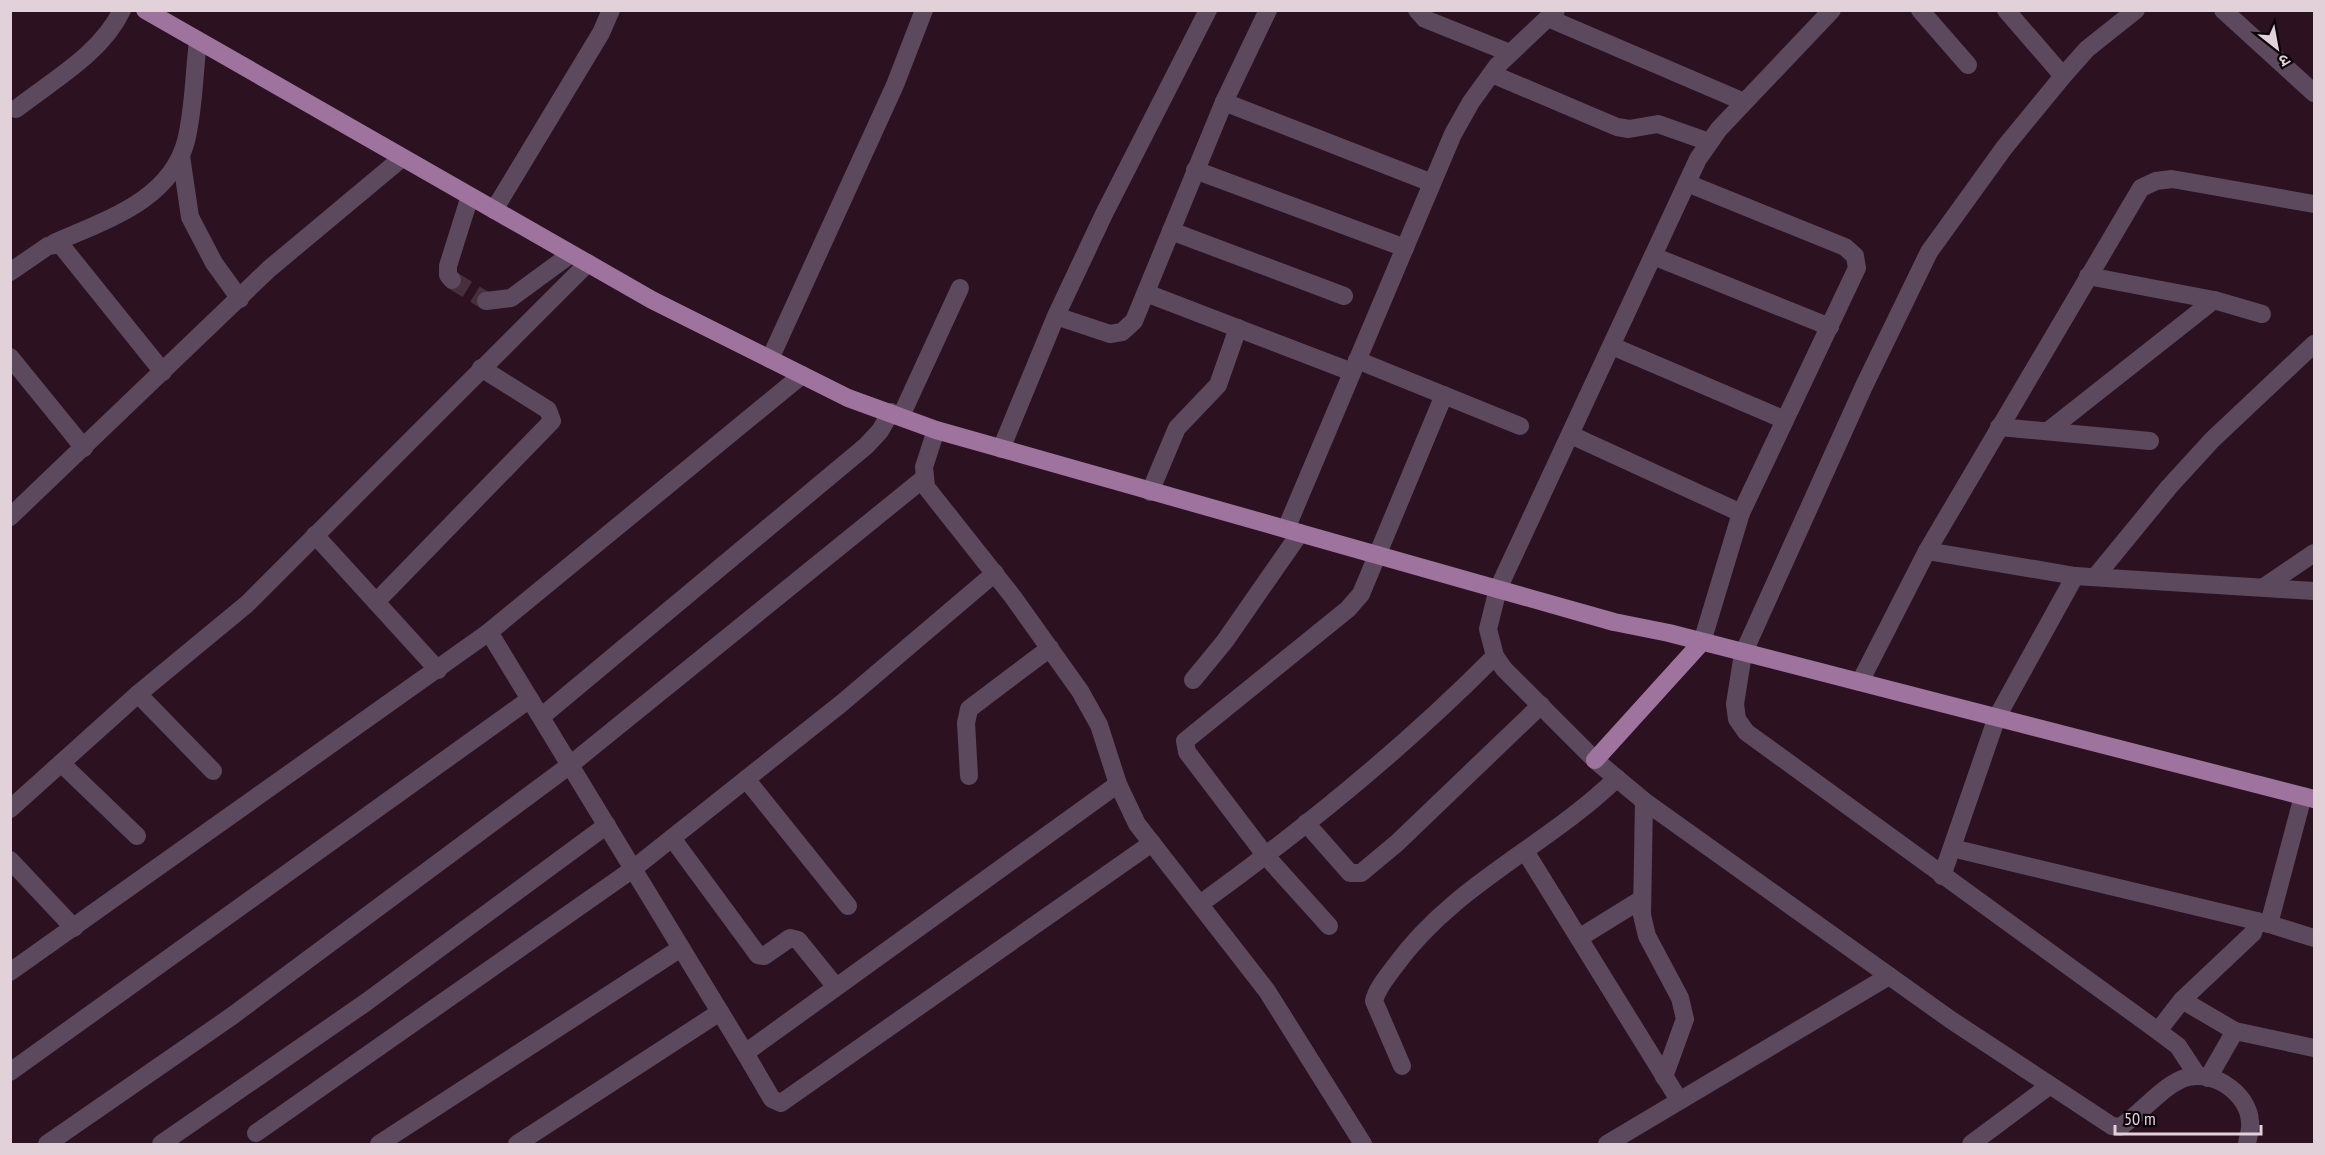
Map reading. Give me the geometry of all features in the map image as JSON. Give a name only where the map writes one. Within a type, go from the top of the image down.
[{"type":"main road","points":[[145,10],[652,300],[848,398],[936,430],[1614,622],[1669,633],[1743,654],[2309,798]]},
{"type":"main road","points":[[1595,760],[1702,642]]},
{"type":"street","points":[[16,109],[84,57],[104,38],[122,10]]},
{"type":"street","points":[[494,210],[601,33],[612,10]]},
{"type":"street","points":[[770,359],[895,85],[924,10]]},
{"type":"street","points":[[1001,449],[1056,316],[1104,214],[1208,10]]},
{"type":"street","points":[[1056,316],[1110,334],[1122,333],[1134,321],[1224,102],[1268,10]]},
{"type":"street","points":[[1418,10],[1425,19],[1510,53]]},
{"type":"street","points":[[1832,10],[1709,142],[1687,183],[1498,589],[1488,629],[1495,656],[1504,669],[1595,760],[1644,801],[1889,976],[2049,1086],[2112,1126],[2124,1124],[2181,1079],[2203,1077],[2235,1031]]},
{"type":"street","points":[[1920,10],[1968,64]]},
{"type":"street","points":[[2006,10],[2063,76]]},
{"type":"street","points":[[2136,10],[2087,49],[2063,76],[2004,148],[1929,252],[1864,386],[1743,654],[1735,704],[1737,719],[1746,732],[2158,1031],[2178,1047],[2203,1077],[2235,1091],[2243,1100],[2250,1121],[2247,1144]]},
{"type":"street","points":[[2223,10],[2314,93]]},
{"type":"street","points":[[1193,680],[1225,641],[1293,531],[1355,366],[1432,183],[1465,113],[1492,74],[1510,53],[1552,14],[1744,102]]},
{"type":"street","points":[[10,272],[54,243],[116,217],[143,200],[165,180],[181,156],[187,139],[198,41]]},
{"type":"street","points":[[1492,74],[1617,127],[1629,129],[1658,124],[1709,142]]},
{"type":"street","points":[[1224,102],[1432,183]]},
{"type":"street","points":[[181,156],[190,217],[214,263],[240,298]]},
{"type":"street","points":[[10,517],[240,298],[333,213],[402,158]]},
{"type":"street","points":[[1196,170],[1405,248]]},
{"type":"street","points":[[1860,682],[1927,551],[2141,188],[2156,181],[2172,179],[2314,204]]},
{"type":"street","points":[[1687,183],[1845,247],[1855,256],[1857,268],[1741,513],[1702,642]]},
{"type":"street","points":[[452,280],[448,275],[448,266],[470,196]]},
{"type":"street","points":[[1171,231],[1344,296]]},
{"type":"street","points":[[54,243],[60,244],[163,372]]},
{"type":"street","points":[[486,301],[511,298],[571,254]]},
{"type":"street","points":[[1653,256],[1830,327]]},
{"type":"street","points":[[10,809],[138,694],[247,604],[588,263]]},
{"type":"street","points":[[2088,276],[2214,300],[2262,314]]},
{"type":"street","points":[[541,717],[866,446],[896,414],[960,288]]},
{"type":"street","points":[[1146,293],[1238,328],[1444,395],[1520,426]]},
{"type":"street","points":[[2048,431],[2214,300]]},
{"type":"street","points":[[1150,492],[1177,428],[1218,385],[1238,328]]},
{"type":"street","points":[[2096,576],[2169,487],[2212,440],[2314,344]]},
{"type":"street","points":[[1612,346],[1785,420]]},
{"type":"street","points":[[10,357],[84,448]]},
{"type":"street","points":[[376,602],[552,421],[548,410],[481,368]]},
{"type":"street","points":[[10,972],[489,632],[802,375]]},
{"type":"street","points":[[1329,926],[1266,856],[1187,752],[1185,741],[1348,609],[1361,594],[1444,395]]},
{"type":"street","points":[[1999,428],[2150,441]]},
{"type":"street","points":[[936,430],[924,467],[923,479],[926,487],[995,573],[1050,648],[1090,708],[1099,726],[1118,784],[1137,824],[1267,991],[1363,1144]]},
{"type":"street","points":[[1571,435],[1741,513]]},
{"type":"street","points":[[47,1144],[232,1016],[570,765],[923,479]]},
{"type":"street","points":[[315,535],[438,670]]},
{"type":"street","points":[[1927,551],[2075,576],[2264,586],[2314,591]]},
{"type":"street","points":[[2264,586],[2314,553]]},
{"type":"street","points":[[256,1133],[633,869],[842,703],[995,573]]},
{"type":"street","points":[[1942,876],[1997,717],[2075,576]]},
{"type":"street","points":[[489,632],[771,1099],[781,1103],[1152,843]]},
{"type":"street","points":[[969,776],[966,723],[969,709],[1050,648]]},
{"type":"street","points":[[1200,904],[1266,856],[1404,745],[1495,656]]},
{"type":"street","points":[[138,694],[213,771]]},
{"type":"street","points":[[10,1072],[530,699]]},
{"type":"street","points":[[1306,823],[1350,873],[1361,873],[1397,843],[1541,705]]},
{"type":"street","points":[[62,763],[136,836]]},
{"type":"street","points":[[1402,1066],[1376,1008],[1376,992],[1402,956],[1443,913],[1478,883],[1587,807],[1617,778]]},
{"type":"street","points":[[746,779],[848,906]]},
{"type":"street","points":[[745,1053],[1118,784]]},
{"type":"street","points":[[2158,1031],[2182,1000],[2263,922],[2309,798]]},
{"type":"street","points":[[1644,801],[1642,915],[1647,936],[1684,1009],[1685,1019],[1681,1036],[1664,1077]]},
{"type":"street","points":[[161,1144],[365,1003],[607,825]]},
{"type":"street","points":[[672,838],[758,955],[764,956],[790,938],[798,940],[836,987]]},
{"type":"street","points":[[1952,848],[2263,922],[2314,938]]},
{"type":"street","points":[[1525,851],[1679,1100]]},
{"type":"street","points":[[10,860],[74,928]]},
{"type":"street","points":[[1579,938],[1642,899]]},
{"type":"street","points":[[380,1144],[681,948]]},
{"type":"street","points":[[1607,1144],[1889,976]]},
{"type":"street","points":[[2182,1000],[2235,1031],[2314,1048]]},
{"type":"street","points":[[517,1144],[720,1012]]},
{"type":"street","points":[[1971,1144],[2049,1086]]},
{"type":"street","points":[[2112,1126],[2117,1144]]},
{"type":"tunnel","points":[[452,280],[486,301]]}]
